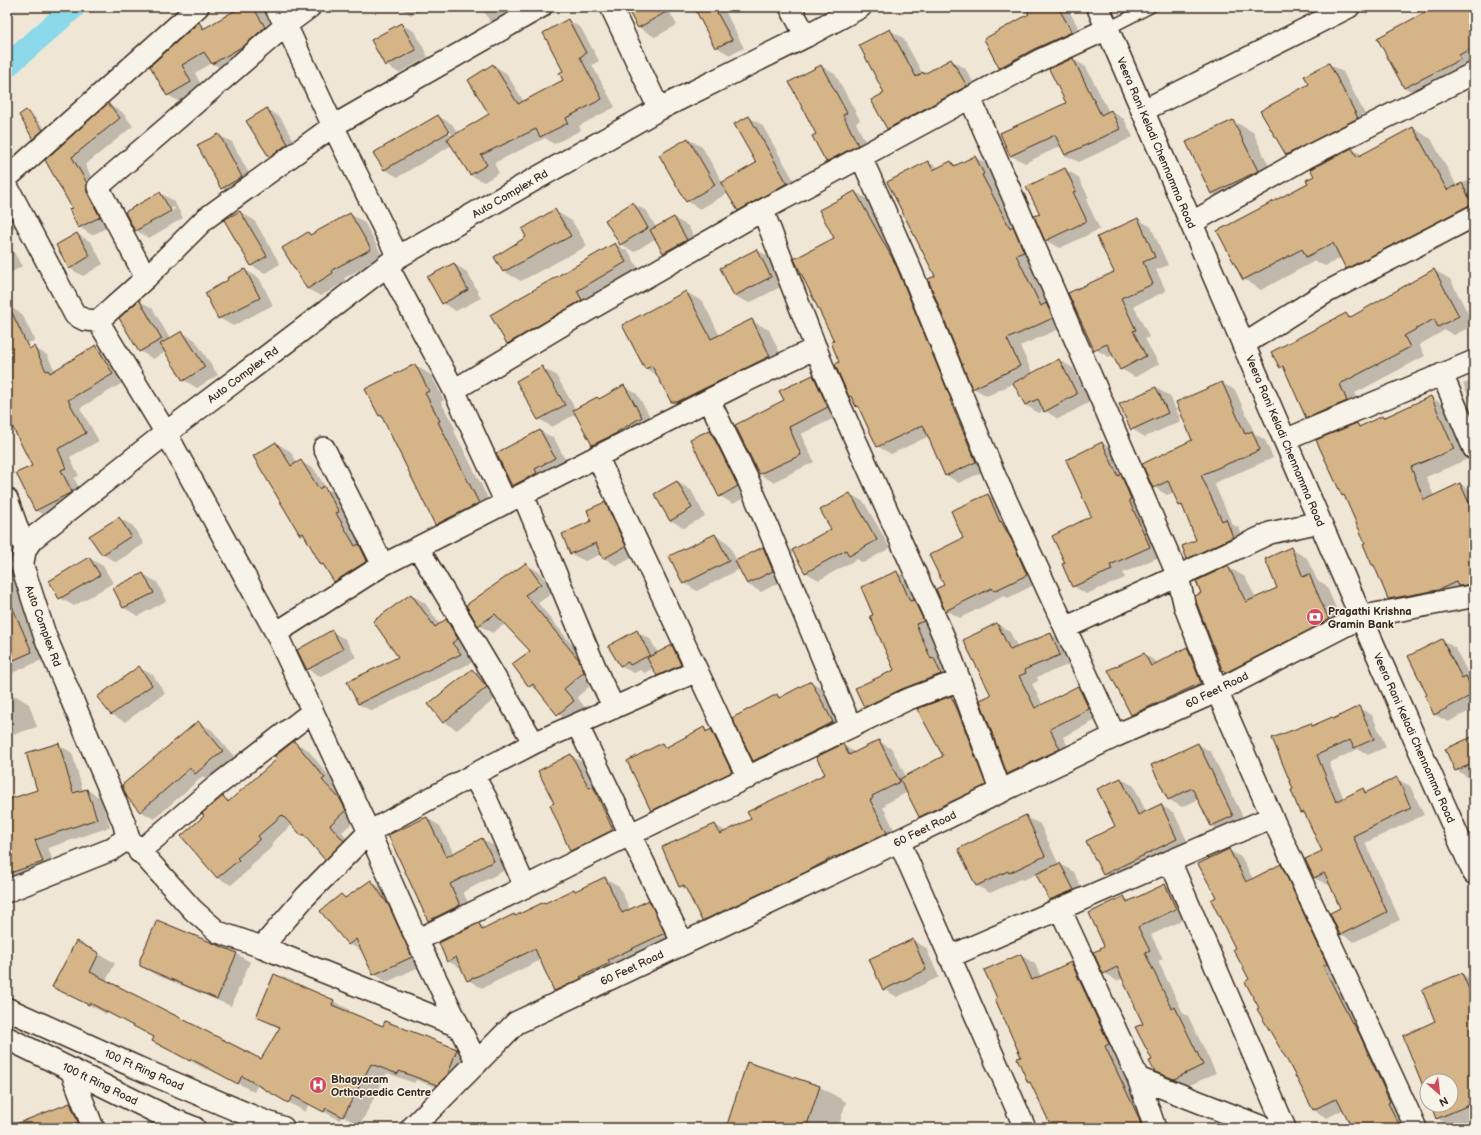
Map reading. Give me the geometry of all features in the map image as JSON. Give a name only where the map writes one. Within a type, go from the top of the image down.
[{"type":"street","points":[[7,178],[198,7]]},
{"type":"street","points":[[275,7],[286,25],[393,261],[454,390],[514,499],[614,708]]},
{"type":"street","points":[[146,278],[98,187],[286,25],[310,7]]},
{"type":"street","points":[[7,186],[75,315],[85,320],[98,321],[146,278],[205,219],[333,126],[541,7]]},
{"type":"street","points":[[611,7],[659,109]]},
{"type":"street","points":[[790,7],[806,36]]},
{"type":"street","name":"Auto Complex Rd","points":[[134,845],[45,636],[22,565],[25,549],[32,540],[166,433],[393,261],[659,109],[806,36],[860,7]]},
{"type":"street","name":"Veera Rani Keladi Chennamma Road","points":[[1098,7],[1361,618],[1474,873]]},
{"type":"street","points":[[1142,111],[1349,7]]},
{"type":"street","points":[[454,390],[564,324],[763,210],[1040,60],[1107,29]]},
{"type":"street","points":[[1191,223],[1309,156],[1474,73]]},
{"type":"street","points":[[970,98],[1178,576],[1185,607],[1217,691],[1272,817],[1416,1128]]},
{"type":"street","points":[[861,157],[911,270],[996,476],[1064,628],[1115,736]]},
{"type":"street","points":[[763,210],[816,348],[943,635],[1001,792]]},
{"type":"street","points":[[1243,345],[1325,293],[1474,216]]},
{"type":"street","points":[[98,321],[166,433],[276,633],[369,832],[417,940],[477,1063]]},
{"type":"street","points":[[276,633],[383,565],[597,456],[816,348]]},
{"type":"street","points":[[1285,440],[1474,361]]},
{"type":"street","points":[[1442,374],[1474,449]]},
{"type":"street","points":[[709,400],[749,482],[851,727]]},
{"type":"street","points":[[324,448],[383,565]]},
{"type":"street","points":[[597,456],[748,778]]},
{"type":"street","points":[[7,499],[25,549]]},
{"type":"street","points":[[1064,628],[1270,533],[1320,522]]},
{"type":"street","points":[[418,548],[534,743]]},
{"type":"street","name":"60 Feet Road","points":[[412,1128],[516,1023],[899,841],[1115,736],[1217,691],[1361,618],[1474,596]]},
{"type":"street","points":[[262,947],[305,897],[369,832],[534,743],[697,671]]},
{"type":"street","points":[[417,940],[906,700],[960,680]]},
{"type":"street","points":[[7,891],[110,850],[134,845],[215,787],[312,712]]},
{"type":"street","points":[[577,724],[683,944]]},
{"type":"street","points":[[473,775],[486,798],[525,887]]},
{"type":"street","points":[[949,957],[1272,817]]},
{"type":"street","points":[[899,841],[1024,1128]]},
{"type":"street","points":[[134,845],[193,910],[218,932],[262,947],[460,1027]]},
{"type":"street","points":[[1170,861],[1285,1128]]},
{"type":"street","points":[[1060,909],[1138,1078],[1155,1128]]},
{"type":"street","name":"100 Ft Ring Road","points":[[7,1009],[138,1068],[283,1128]]},
{"type":"street","name":"100 ft Ring Road","points":[[7,1038],[171,1119],[194,1128]]},
{"type":"street","points":[[71,1070],[93,1128]]},
{"type":"street","points":[[1138,1078],[1265,1128]]},
{"type":"lane","points":[[1107,29],[1150,7]]},
{"type":"building","points":[[241,7],[253,7],[265,27],[245,45],[212,64],[204,52],[182,65],[191,82],[167,96],[150,66],[199,22],[203,29]]},
{"type":"building","points":[[626,7],[675,7],[638,28]]},
{"type":"building","points":[[694,7],[714,7],[732,40],[715,48]]},
{"type":"building","points":[[1025,7],[1058,7],[1072,32],[1034,49],[999,68],[984,39],[1029,14]]},
{"type":"building","points":[[1435,7],[1474,7],[1474,47],[1459,55],[1461,59],[1404,88],[1377,38]]},
{"type":"building","points":[[568,19],[586,53],[580,57],[602,99],[566,118],[568,123],[540,137],[536,129],[481,155],[487,165],[470,175],[447,139],[489,114],[468,80],[493,64],[518,104],[563,80],[559,73],[563,71],[543,33]]},
{"type":"building","points":[[401,23],[416,50],[385,66],[371,40]]},
{"type":"building","points":[[890,29],[916,77],[923,72],[924,74],[951,59],[967,86],[887,129],[871,100],[884,93],[859,45]]},
{"type":"building","points":[[1073,58],[1101,115],[1111,110],[1120,129],[1065,155],[1055,135],[1010,156],[1000,133],[1066,103],[1049,69]]},
{"type":"building","points":[[1329,63],[1358,118],[1286,155],[1260,111],[1309,84],[1304,76]]},
{"type":"building","points":[[821,65],[847,113],[843,115],[858,145],[826,162],[812,136],[816,134],[789,82]]},
{"type":"building","points":[[108,103],[120,118],[72,157],[87,183],[87,192],[100,217],[78,228],[69,209],[72,208],[45,160]]},
{"type":"building","points":[[267,108],[288,144],[269,157],[246,121]]},
{"type":"building","points":[[26,110],[43,130],[33,139],[19,115]]},
{"type":"building","points":[[438,115],[449,132],[384,170],[373,153]]},
{"type":"building","points":[[749,116],[787,183],[738,211],[721,183],[756,163],[734,124]]},
{"type":"building","points":[[1233,120],[1258,171],[1211,194],[1186,142]]},
{"type":"building","points":[[1413,127],[1447,190],[1462,183],[1472,204],[1346,269],[1333,243],[1306,257],[1302,249],[1243,280],[1217,231],[1308,183],[1306,180],[1314,176],[1310,169],[1352,148],[1357,157]]},
{"type":"building","points":[[219,134],[242,177],[221,189],[197,145]]},
{"type":"building","points":[[688,138],[715,185],[686,202],[659,155]]},
{"type":"building","points":[[975,156],[984,174],[982,175],[1010,228],[1013,226],[1024,252],[1016,255],[1041,306],[1046,303],[1053,318],[1007,339],[1020,366],[972,389],[928,279],[935,276],[887,182],[928,161],[933,170],[951,161],[954,166]]},
{"type":"building","points":[[1065,168],[1076,191],[1073,192],[1087,221],[1045,241],[1034,216],[1040,214],[1026,187]]},
{"type":"building","points":[[855,191],[895,263],[976,462],[945,476],[923,425],[877,447],[858,406],[856,407],[851,396],[849,397],[835,364],[839,362],[831,342],[834,341],[794,259],[834,238],[819,210]]},
{"type":"building","points":[[160,192],[171,211],[135,231],[125,212]]},
{"type":"building","points":[[633,202],[648,228],[620,245],[605,220]]},
{"type":"building","points":[[555,209],[571,236],[503,272],[494,257],[526,237],[522,229]]},
{"type":"building","points":[[240,211],[267,256],[251,266],[224,220]]},
{"type":"building","points":[[350,213],[371,249],[332,270],[333,273],[307,289],[282,248],[308,232],[310,235]]},
{"type":"building","points":[[674,217],[687,240],[663,253],[650,230]]},
{"type":"building","points":[[1138,218],[1155,257],[1143,262],[1153,284],[1121,298],[1136,330],[1133,331],[1146,356],[1120,370],[1107,344],[1094,350],[1068,293],[1114,272],[1097,237]]},
{"type":"building","points":[[77,233],[90,256],[69,269],[56,245]]},
{"type":"building","points":[[615,243],[626,262],[577,291],[582,300],[507,344],[490,315]]},
{"type":"building","points":[[757,249],[771,277],[734,296],[720,268]]},
{"type":"building","points":[[454,263],[468,290],[442,304],[427,277]]},
{"type":"building","points":[[245,269],[260,298],[218,319],[205,293],[228,280],[227,278]]},
{"type":"building","points":[[1434,269],[1459,316],[1438,327],[1434,319],[1404,336],[1410,347],[1340,384],[1347,401],[1306,418],[1283,366],[1280,368],[1271,352],[1346,313],[1349,318]]},
{"type":"building","points":[[686,291],[711,339],[752,319],[770,356],[677,402],[671,402],[652,366],[645,369],[622,325]]},
{"type":"building","points":[[139,300],[162,339],[139,352],[119,318]]},
{"type":"building","points":[[7,302],[29,349],[34,346],[46,371],[48,370],[50,373],[96,345],[113,374],[68,400],[86,433],[58,449],[66,468],[61,470],[72,492],[35,511],[16,473],[32,466],[7,416]]},
{"type":"building","points":[[182,331],[205,367],[183,381],[160,344]]},
{"type":"building","points":[[1059,359],[1077,394],[1044,412],[1038,399],[1025,405],[1013,383]]},
{"type":"building","points":[[415,364],[429,391],[425,393],[440,421],[438,422],[479,503],[435,525],[381,415],[379,416],[365,389]]},
{"type":"building","points":[[542,366],[565,405],[538,420],[516,381]]},
{"type":"building","points":[[813,375],[828,407],[789,427],[801,455],[759,474],[735,425],[784,400],[779,391]]},
{"type":"building","points":[[1222,382],[1245,434],[1252,431],[1260,450],[1201,475],[1222,521],[1226,519],[1233,537],[1187,559],[1182,546],[1196,540],[1182,505],[1179,506],[1168,481],[1153,488],[1142,464],[1192,440],[1176,402]]},
{"type":"building","points":[[624,385],[642,417],[617,433],[592,445],[573,410],[597,397],[599,399]]},
{"type":"building","points":[[1156,387],[1168,413],[1131,430],[1119,404]]},
{"type":"building","points":[[1431,396],[1454,449],[1411,467],[1424,500],[1460,483],[1474,514],[1474,584],[1458,586],[1456,582],[1438,590],[1388,599],[1374,565],[1372,565],[1363,544],[1365,543],[1344,495],[1342,496],[1316,440],[1357,423],[1359,427],[1382,416],[1383,418]]},
{"type":"building","points":[[540,430],[555,458],[535,469],[537,473],[512,486],[496,453]]},
{"type":"building","points":[[710,430],[738,486],[719,497],[690,439]]},
{"type":"building","points":[[276,442],[291,466],[301,460],[319,489],[324,486],[339,512],[336,513],[355,546],[359,544],[367,561],[334,582],[323,564],[321,565],[303,533],[300,535],[253,456]]},
{"type":"building","points":[[1102,442],[1118,476],[1121,474],[1131,499],[1129,500],[1150,547],[1110,565],[1112,570],[1072,587],[1062,564],[1065,563],[1052,536],[1091,516],[1066,460]]},
{"type":"building","points":[[677,481],[692,508],[670,521],[654,494]]},
{"type":"building","points":[[850,493],[877,540],[849,556],[846,550],[805,573],[792,550],[831,529],[820,510]]},
{"type":"building","points":[[988,494],[1000,522],[1001,521],[1012,541],[1027,575],[994,591],[992,588],[945,611],[936,589],[944,585],[929,555],[963,538],[951,511]]},
{"type":"building","points":[[605,502],[626,546],[603,559],[596,543],[570,554],[562,534],[591,521],[587,510]]},
{"type":"building","points":[[119,517],[131,536],[102,555],[89,536]]},
{"type":"building","points":[[715,534],[729,561],[683,584],[669,556]]},
{"type":"building","points":[[763,547],[773,571],[747,584],[735,561]]},
{"type":"building","points":[[1291,547],[1303,577],[1309,574],[1329,620],[1225,673],[1224,671],[1223,672],[1197,604],[1195,596],[1201,593],[1196,581],[1228,566],[1246,602],[1277,588],[1265,559]]},
{"type":"building","points":[[89,557],[100,575],[59,599],[49,581]]},
{"type":"building","points":[[526,563],[541,584],[525,595],[579,660],[584,672],[564,689],[574,701],[557,715],[533,684],[529,687],[512,664],[530,651],[495,614],[478,626],[466,605]]},
{"type":"building","points":[[897,571],[910,601],[914,600],[924,621],[916,624],[931,659],[934,658],[941,674],[902,689],[864,707],[855,688],[894,670],[870,616],[873,615],[861,587]]},
{"type":"building","points":[[143,573],[154,593],[123,608],[113,588]]},
{"type":"building","points":[[411,594],[435,627],[446,619],[458,639],[452,643],[461,654],[358,704],[347,682],[398,657],[373,621]]},
{"type":"building","points":[[7,595],[32,652],[7,663]]},
{"type":"building","points":[[997,623],[1010,650],[1051,633],[1060,655],[1024,670],[1026,673],[1019,676],[1035,708],[1078,686],[1089,709],[1050,729],[1060,749],[1007,774],[980,700],[991,695],[963,640]]},
{"type":"building","points":[[332,630],[343,649],[307,670],[297,650]]},
{"type":"building","points":[[637,630],[650,655],[630,665],[628,662],[620,666],[608,646]]},
{"type":"building","points":[[1442,639],[1462,678],[1466,676],[1474,694],[1434,715],[1425,696],[1427,695],[1408,656]]},
{"type":"building","points":[[672,645],[681,665],[657,676],[647,658]]},
{"type":"building","points":[[1187,647],[1201,683],[1131,715],[1108,670],[1144,653],[1151,666]]},
{"type":"building","points":[[139,666],[152,685],[111,715],[97,697]]},
{"type":"building","points":[[472,669],[487,687],[443,723],[428,704]]},
{"type":"building","points":[[811,681],[833,722],[753,761],[732,718],[777,694],[779,698]]},
{"type":"building","points":[[951,696],[986,785],[919,817],[900,779],[943,756],[917,709]]},
{"type":"building","points":[[1359,706],[1374,739],[1354,748],[1350,740],[1317,755],[1336,802],[1363,788],[1365,793],[1397,777],[1411,808],[1353,836],[1387,912],[1340,935],[1330,913],[1340,908],[1326,876],[1324,873],[1314,878],[1305,859],[1322,851],[1304,812],[1300,813],[1291,790],[1293,789],[1272,738],[1311,723],[1312,726],[1332,717],[1333,719]]},
{"type":"building","points":[[198,721],[223,751],[195,774],[190,768],[140,812],[127,797],[122,785]]},
{"type":"building","points":[[704,727],[706,732],[711,729],[732,772],[651,811],[627,761],[662,743],[665,748]]},
{"type":"building","points":[[1474,736],[1474,763],[1455,771],[1445,749]]},
{"type":"building","points":[[879,740],[900,782],[872,796],[873,798],[870,800],[887,833],[836,857],[835,856],[806,872],[702,921],[684,885],[679,887],[662,847],[715,824],[720,834],[751,819],[747,812],[825,774],[816,757],[843,744],[849,755]]},
{"type":"building","points":[[294,741],[325,778],[322,780],[340,799],[346,810],[330,825],[344,841],[325,860],[303,834],[302,836],[282,815],[258,836],[260,839],[237,858],[239,860],[217,878],[181,836],[204,816],[202,813],[223,796],[228,802],[277,759],[275,756]]},
{"type":"building","points":[[59,743],[73,793],[87,789],[97,819],[35,840],[43,862],[7,874],[7,800],[37,790],[26,753]]},
{"type":"building","points":[[1198,743],[1233,816],[1211,826],[1192,788],[1168,800],[1151,765]]},
{"type":"building","points":[[571,754],[589,788],[593,786],[613,830],[570,851],[550,805],[554,803],[538,771]]},
{"type":"building","points":[[1121,778],[1138,815],[1161,804],[1177,839],[1103,875],[1086,841],[1115,826],[1097,789]]},
{"type":"building","points":[[1026,815],[1045,856],[1009,873],[1008,871],[976,886],[958,849]]},
{"type":"building","points":[[427,817],[446,857],[482,838],[494,861],[450,884],[460,905],[428,921],[388,835]]},
{"type":"building","points":[[1229,849],[1246,882],[1281,864],[1327,964],[1323,966],[1352,1023],[1359,1033],[1390,1102],[1388,1103],[1401,1128],[1352,1128],[1337,1098],[1313,1110],[1287,1060],[1257,1009],[1259,1008],[1245,982],[1249,979],[1233,949],[1235,948],[1211,900],[1216,897],[1198,864]]},
{"type":"building","points":[[1060,863],[1074,890],[1049,900],[1036,874]]},
{"type":"building","points":[[605,877],[622,913],[649,900],[665,933],[608,960],[610,963],[580,977],[581,979],[554,991],[535,949],[467,981],[456,957],[447,962],[439,943],[479,923],[482,930],[514,914],[515,916],[574,889],[575,891]]},
{"type":"building","points":[[371,880],[389,906],[412,957],[373,975],[356,939],[348,945],[320,911],[341,894],[345,898]]},
{"type":"building","points":[[1165,884],[1176,909],[1138,927],[1150,951],[1145,953],[1172,1009],[1175,1007],[1203,1065],[1174,1079],[1155,1072],[1149,1061],[1152,1060],[1135,1027],[1143,1024],[1117,967],[1103,974],[1093,952],[1104,946],[1089,913],[1124,896],[1127,902]]},
{"type":"building","points":[[157,920],[237,953],[217,999],[140,966],[140,959]]},
{"type":"building","points":[[913,939],[926,970],[883,990],[869,959]]},
{"type":"building","points":[[76,941],[99,953],[90,972],[261,1059],[280,1027],[256,1017],[274,974],[334,1000],[332,1005],[383,1026],[385,1021],[457,1049],[448,1074],[437,1085],[399,1071],[398,1074],[371,1064],[343,1117],[326,1108],[324,1112],[293,1096],[288,1103],[242,1076],[238,1084],[191,1059],[190,1061],[152,1041],[154,1037],[90,1003],[89,1005],[52,987]]},
{"type":"building","points":[[1021,954],[1032,980],[1071,962],[1109,1044],[1105,1046],[1138,1116],[1142,1128],[1052,1128],[1030,1082],[1028,1083],[1017,1058],[1021,1057],[995,999],[997,998],[984,970]]},
{"type":"building","points":[[1462,973],[1474,1001],[1474,1103],[1459,1109],[1459,1073],[1419,1073],[1419,1076],[1403,1036],[1435,1021],[1422,990]]},
{"type":"building","points":[[747,1062],[820,1086],[806,1128],[726,1128]]},
{"type":"building","points":[[70,1103],[78,1122],[61,1128],[8,1127]]},
{"type":"building","points":[[1434,1113],[1450,1113],[1436,1119]]},
{"type":"waterway","points":[[7,66],[74,7]]},
{"type":"place","name":"Pragathi Krishna Gramin Bank","points":[[1315,617]]},
{"type":"place","name":"Bhagyaram Orthopaedic Centre","points":[[318,1085]]}]
